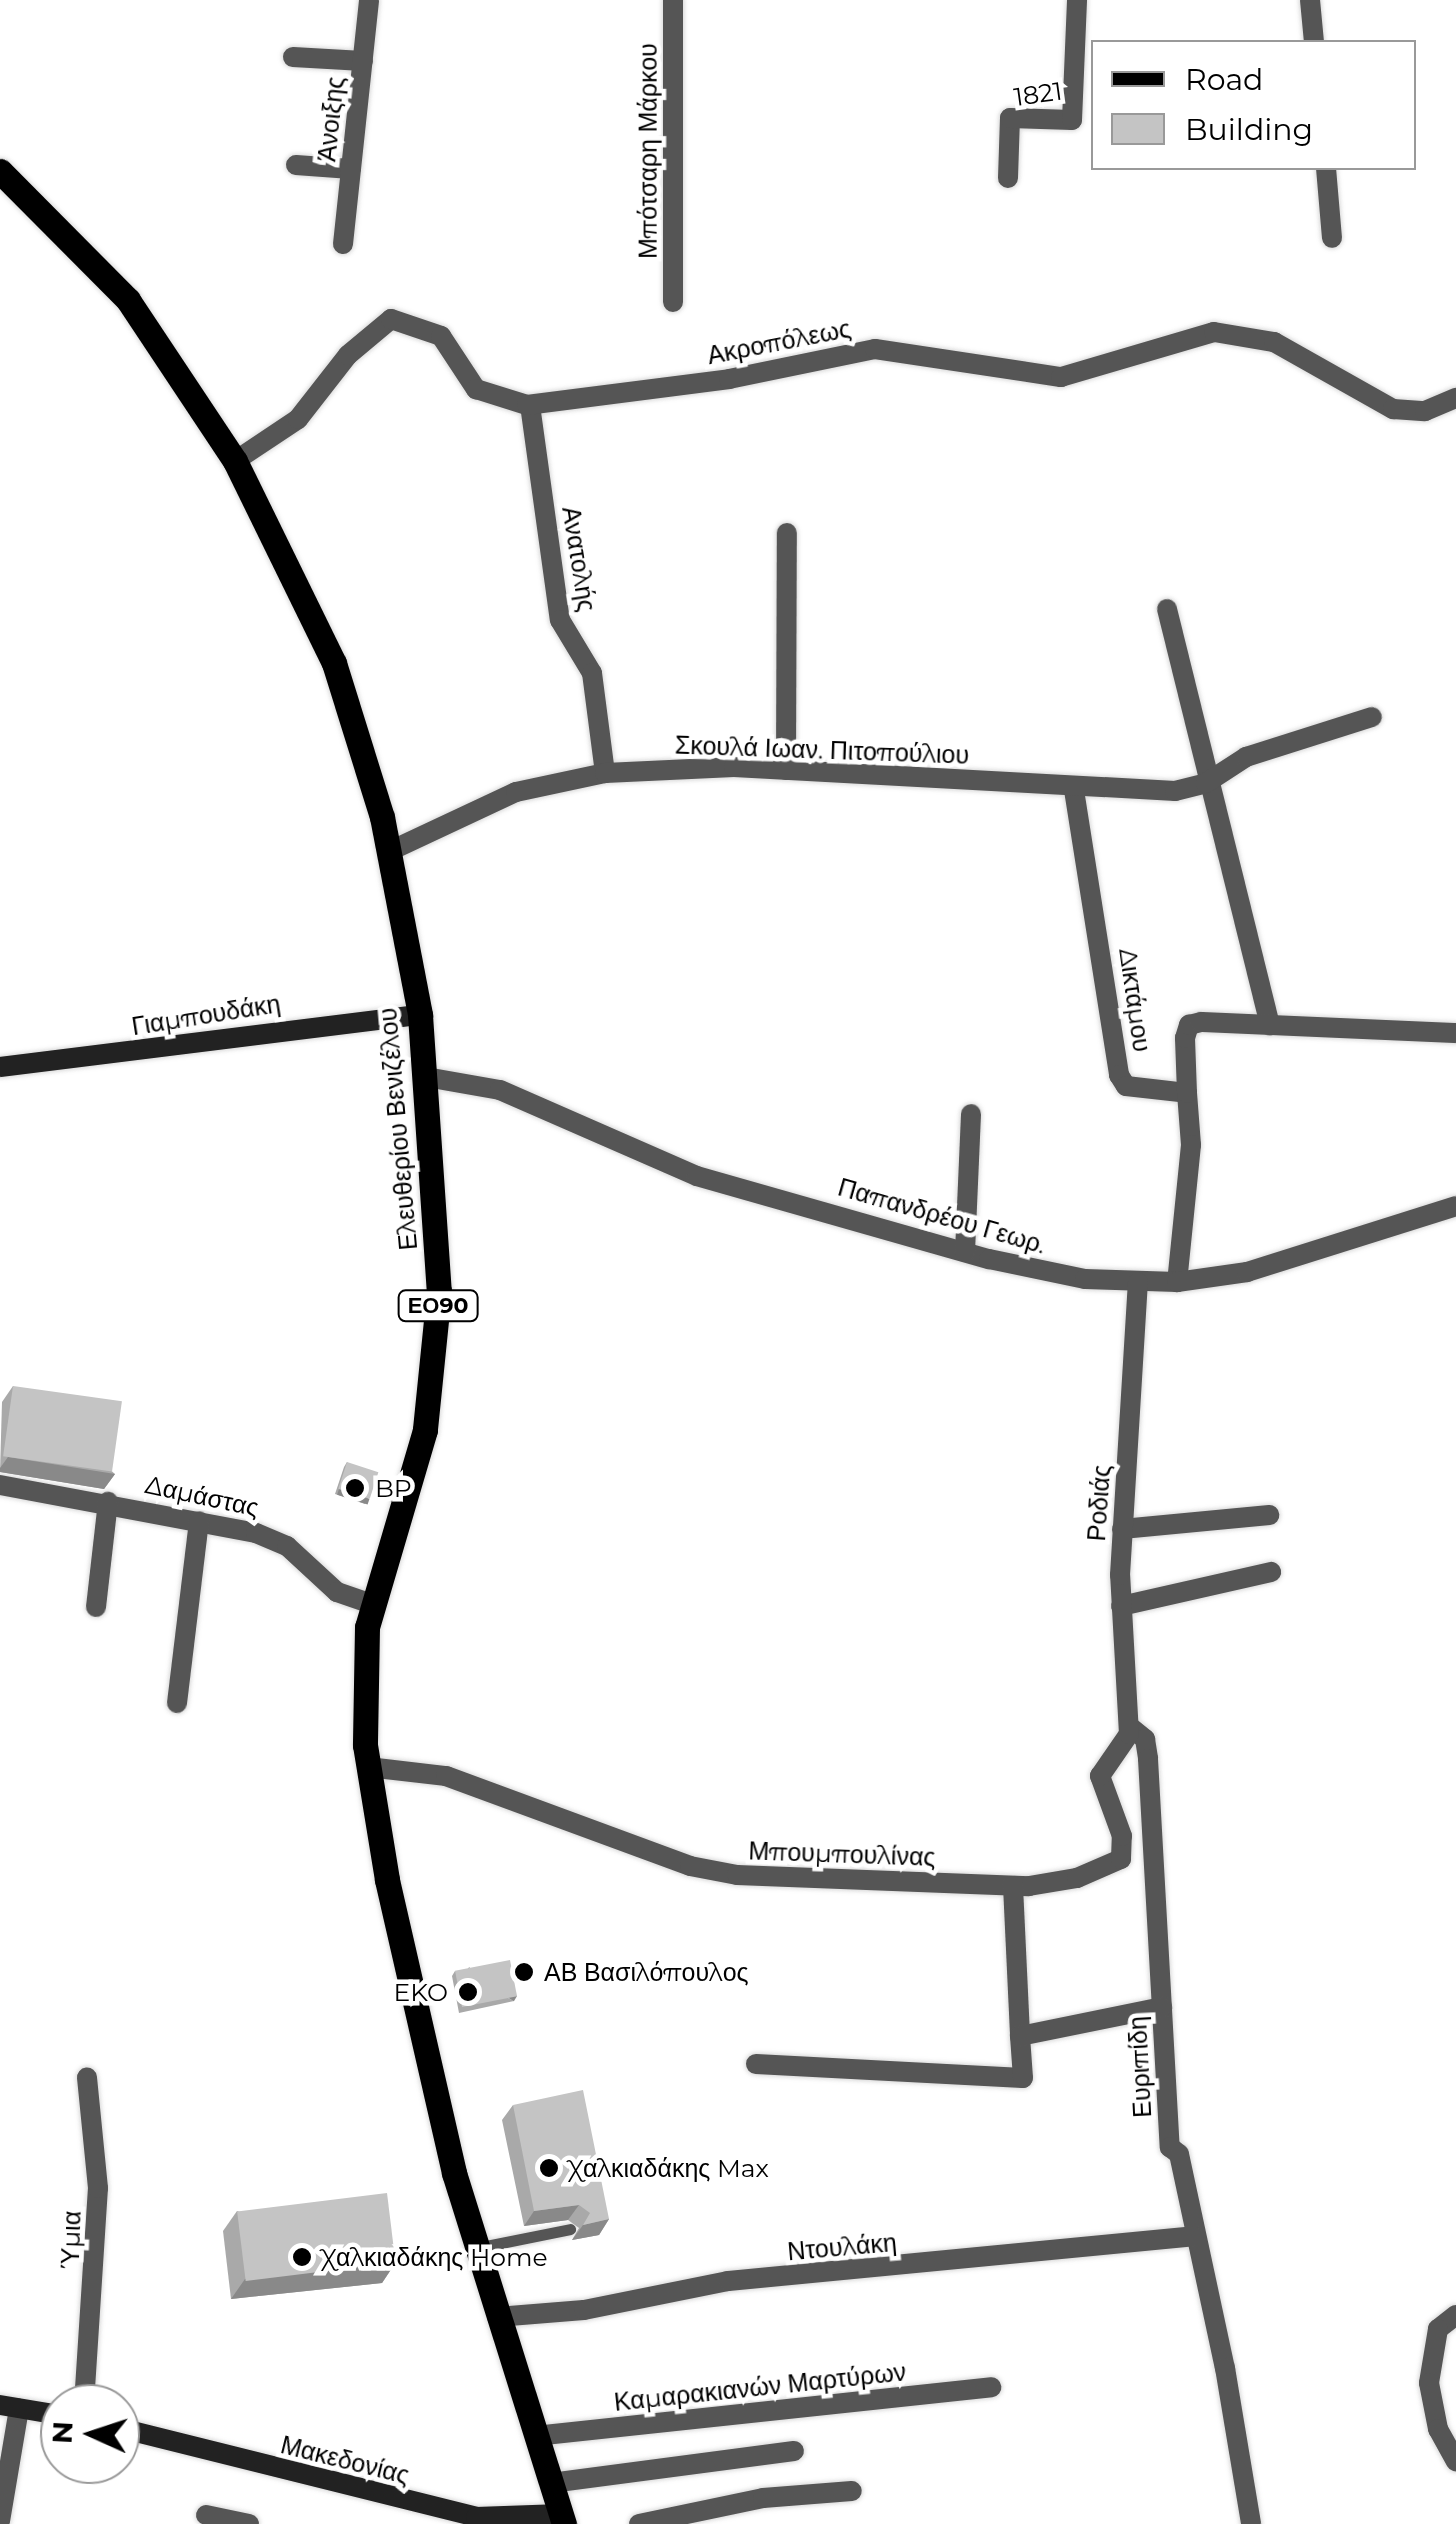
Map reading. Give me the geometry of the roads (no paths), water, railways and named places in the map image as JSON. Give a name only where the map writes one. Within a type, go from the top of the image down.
[{"type":"main road","name":"Ελευθερίου Βενιζέλου","points":[[0,171],[128,300],[236,461],[334,663],[390,851],[420,1015],[438,1232],[432,1388],[372,1604],[361,1693],[368,1767],[404,1960],[476,2248],[563,2519]]},
{"type":"street","name":"Άνοιξης","points":[[343,244],[369,0]]},
{"type":"street","name":"Μπότσαρη Μάρκου","points":[[673,0],[673,302]]},
{"type":"street","name":"1821","points":[[1008,178],[1010,118],[1072,120],[1076,0]]},
{"type":"street","points":[[1310,0],[1314,40]]},
{"type":"street","points":[[293,57],[363,61]]},
{"type":"street","points":[[296,165],[351,168]]},
{"type":"street","points":[[1326,170],[1332,238]]},
{"type":"street","name":"Ακροπόλεως","points":[[236,461],[298,418],[348,355],[390,319],[441,336],[476,389],[530,404],[729,380],[874,350],[1062,377],[1214,332],[1274,342],[1354,392],[1393,409],[1425,410],[1456,398]]},
{"type":"street","name":"Ανατολής","points":[[530,404],[560,620],[592,673],[605,774]]},
{"type":"street","points":[[786,770],[787,533]]},
{"type":"street","points":[[1167,609],[1206,784],[1270,1024]]},
{"type":"street","points":[[1206,784],[1246,757],[1372,717]]},
{"type":"street","name":"Σκουλά Ιωαν. Πιτοπούλιου","points":[[390,851],[509,794],[605,774],[696,767],[1074,790],[1175,791],[1206,784]]},
{"type":"street","name":"Δικτάμου","points":[[1074,790],[1119,1075],[1126,1086],[1187,1093]]},
{"type":"street","name":"Γιαμπουδάκη","points":[[0,1067],[420,1015]]},
{"type":"street","points":[[1177,1282],[1191,1145],[1187,1093],[1189,1024],[1456,1033]]},
{"type":"street","name":"Παπανδρέου Γεωρ.","points":[[426,1078],[484,1084],[698,1176],[1051,1273],[1138,1283],[1177,1282],[1302,1260],[1456,1206]]},
{"type":"street","points":[[965,1252],[971,1114]]},
{"type":"street","name":"Ροδιάς","points":[[1130,1726],[1120,1606],[1138,1283]]},
{"type":"street","name":"Δαμάστας","points":[[0,1485],[108,1502],[277,1541],[337,1592],[372,1604]]},
{"type":"street","points":[[96,1607],[108,1502]]},
{"type":"street","points":[[1122,1529],[1269,1515]]},
{"type":"street","points":[[177,1703],[200,1521]]},
{"type":"street","points":[[1120,1606],[1271,1572]]},
{"type":"street","name":"Μπουμπουλίνας","points":[[368,1767],[434,1772],[716,1872],[1013,1886],[1077,1878],[1121,1859],[1121,1832],[1100,1776],[1124,1747],[1130,1726]]},
{"type":"street","name":"Ευριπίδη","points":[[1130,1726],[1142,1732],[1148,1759],[1170,2147],[1179,2154],[1251,2524]]},
{"type":"street","points":[[756,2064],[1023,2078],[1013,1886]]},
{"type":"street","points":[[1020,2036],[1162,2007]]},
{"type":"street","name":"Ύμια","points":[[85,2384],[98,2188],[87,2078]]},
{"type":"street","name":"Ντουλάκη","points":[[497,2317],[584,2310],[715,2283],[1194,2236]]},
{"type":"street","points":[[1451,2316],[1432,2346],[1429,2383],[1438,2429],[1456,2461]]},
{"type":"street","name":"Καμαρακιανών Μαρτύρων","points":[[535,2436],[991,2387]]},
{"type":"street","points":[[0,2522],[9,2407],[40,2412]]},
{"type":"street","name":"Μακεδονίας","points":[[140,2433],[476,2521],[563,2519]]},
{"type":"street","points":[[551,2483],[794,2452]]},
{"type":"street","points":[[639,2524],[763,2498],[852,2491]]},
{"type":"street","points":[[206,2514],[249,2524]]},
{"type":"lane","points":[[476,2248],[570,2229]]},
{"type":"place","name":"BP","points":[[355,1488]]},
{"type":"place","name":"ΑΒ Βασιλόπουλος","points":[[524,1972]]},
{"type":"place","name":"EKO","points":[[468,1992]]},
{"type":"place","name":"Χαλκιαδάκης Max","points":[[549,2168]]},
{"type":"place","name":"Χαλκιαδάκης Home","points":[[302,2257]]}]
